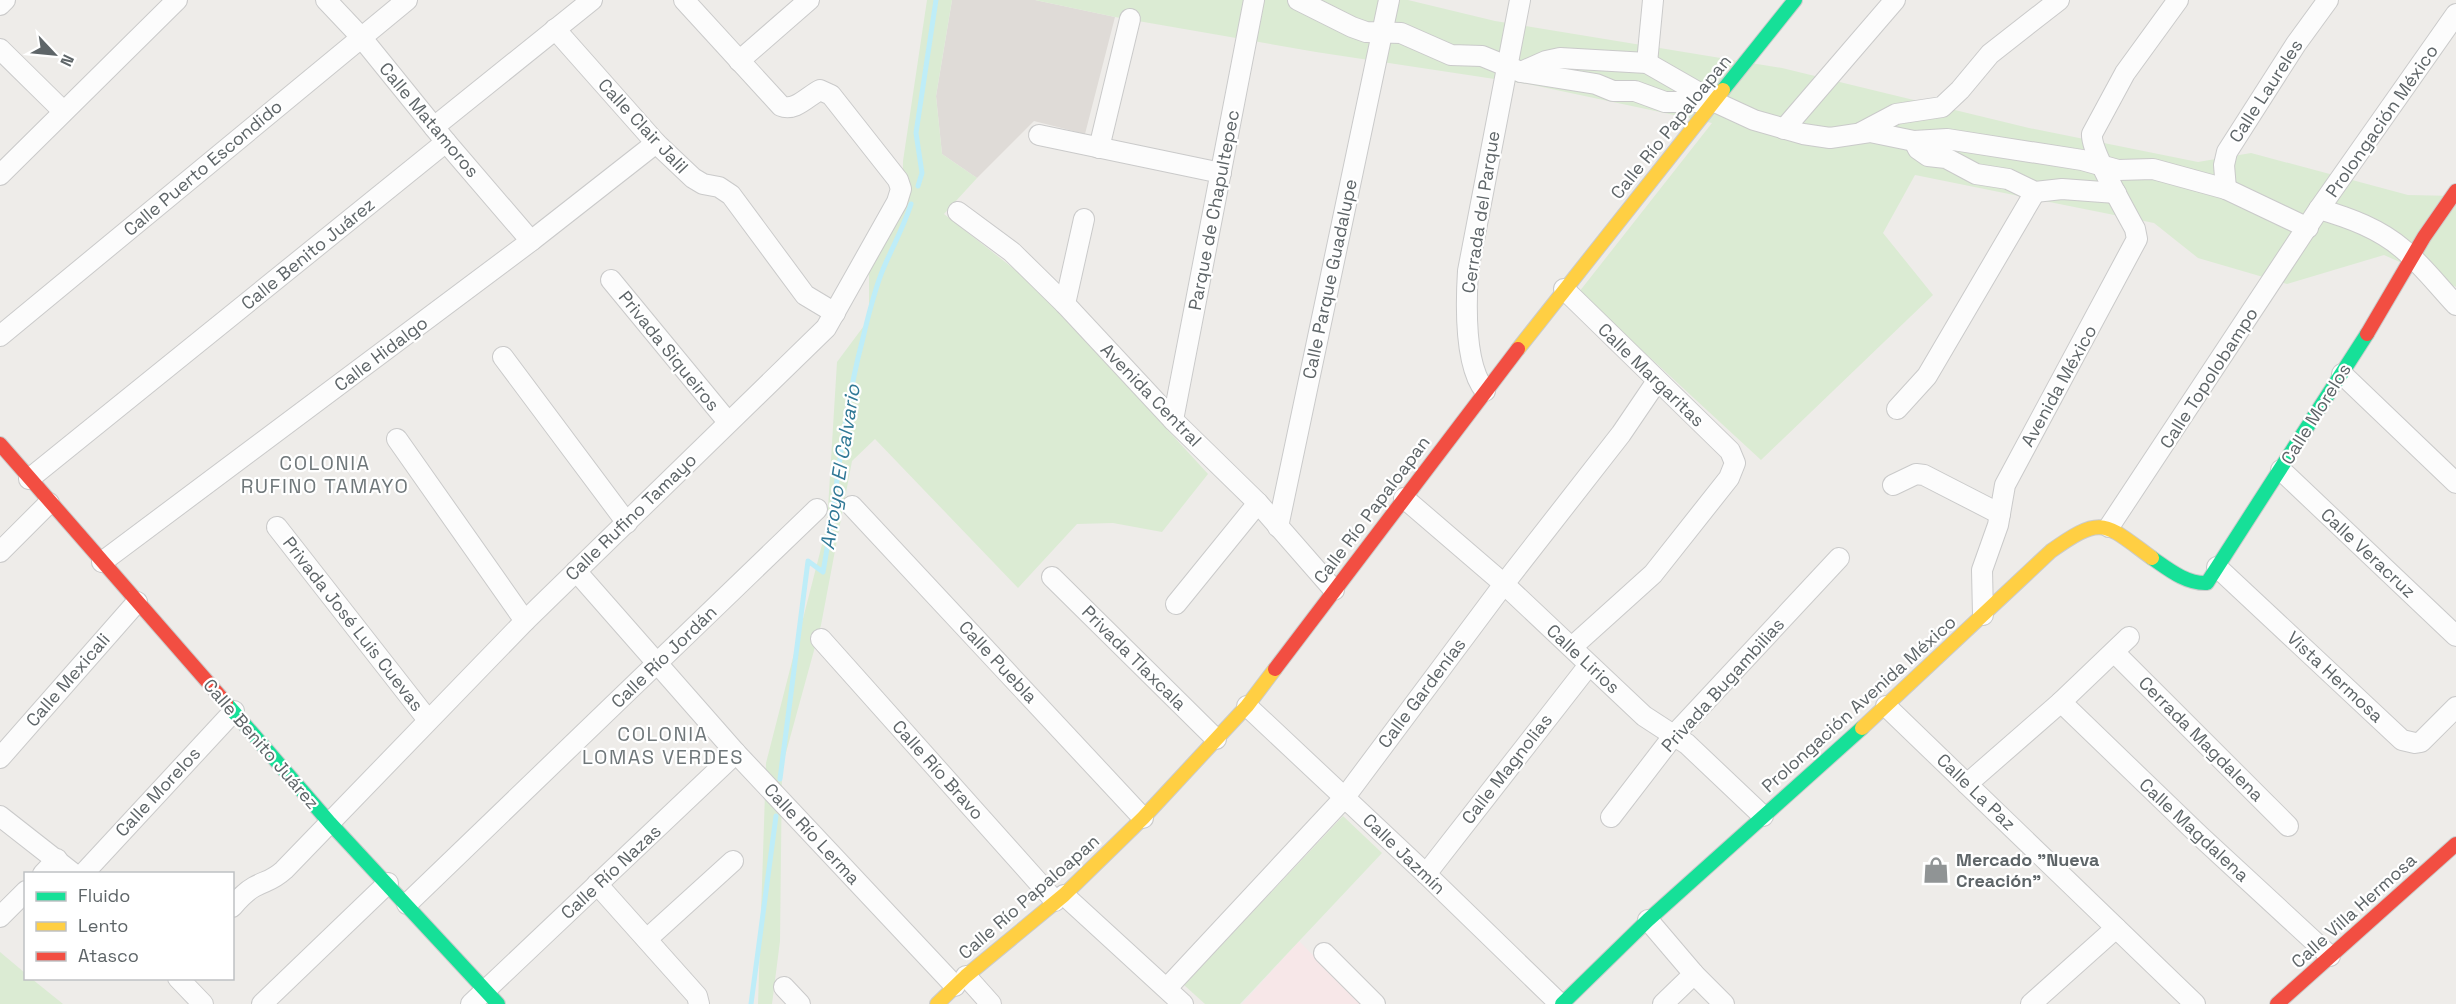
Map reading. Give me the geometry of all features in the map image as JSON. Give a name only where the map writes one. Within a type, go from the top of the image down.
[{"type":"street","points":[[0,5],[5,0]]},
{"type":"street","points":[[0,175],[177,0]]},
{"type":"street","name":"Calle Matamoros","points":[[326,0],[361,37],[440,135],[531,241]]},
{"type":"street","name":"Calle Puerto Escondido","points":[[0,336],[407,0]]},
{"type":"street","name":"Calle Benito Juárez","points":[[29,479],[440,135],[555,29],[592,0]]},
{"type":"street","points":[[684,0],[739,61],[808,0]]},
{"type":"street","name":"Parque de Chapultepec","points":[[1173,420],[1254,0]]},
{"type":"street","points":[[1298,0],[1352,27],[1366,32],[1401,33],[1451,55],[1482,56],[1514,69],[1596,84],[1612,91],[1635,91],[1665,102],[1715,102]]},
{"type":"street","name":"Calle Parque Guadalupe","points":[[1278,527],[1389,0]]},
{"type":"street","name":"Cerrada del Parque","points":[[1485,391],[1478,380],[1468,333],[1466,294],[1468,271],[1514,69],[1520,0]]},
{"type":"street","points":[[1647,63],[1653,0]]},
{"type":"street","name":"Calle Río Papaloapan","points":[[937,1004],[1060,898],[1143,818],[1247,705],[1564,289],[1795,0]]},
{"type":"street","points":[[1784,129],[1895,0]]},
{"type":"street","points":[[1862,132],[1896,114],[1942,107],[1960,90],[1990,54],[2059,0]]},
{"type":"street","name":"Avenida México","points":[[1983,615],[1982,570],[2000,514],[2005,485],[2136,243],[2134,229],[2091,138],[2125,73],[2178,0]]},
{"type":"street","name":"Calle Laureles","points":[[2226,189],[2224,165],[2228,152],[2296,44],[2328,0]]},
{"type":"street","name":"Prolongación México","points":[[2308,228],[2456,14]]},
{"type":"street","points":[[1099,148],[1130,19]]},
{"type":"street","name":"Calle Clair Jalil","points":[[555,29],[656,142],[698,182],[719,187],[731,195],[805,295],[835,314]]},
{"type":"street","points":[[0,49],[63,111]]},
{"type":"street","points":[[1514,69],[1560,58],[1647,63],[1746,117],[1784,129],[1830,138],[1862,132],[1914,141],[1947,139],[2082,160],[2118,170],[2153,169],[2226,189],[2308,228]]},
{"type":"street","name":"Calle Rufino Tamayo","points":[[234,905],[250,890],[273,880],[525,621],[826,328],[835,314],[902,189],[898,180],[828,92],[820,90],[797,105],[786,109],[776,103],[739,61]]},
{"type":"street","points":[[1039,135],[1221,173]]},
{"type":"street","points":[[1914,141],[1918,149],[1928,156],[1946,158],[1976,174],[2008,179],[2035,192],[2062,189],[2116,193]]},
{"type":"street","name":"Calle Hidalgo","points":[[102,562],[531,241],[656,142]]},
{"type":"street","name":"Calle Morelos","points":[[2217,567],[2281,470],[2456,191]]},
{"type":"street","points":[[1897,409],[1927,376],[2035,192]]},
{"type":"street","points":[[2319,209],[2351,219],[2381,234],[2412,258],[2456,305]]},
{"type":"street","name":"Avenida Central","points":[[958,212],[1012,252],[1065,304],[1173,420],[1258,503],[1334,590]]},
{"type":"street","points":[[1065,304],[1084,219]]},
{"type":"street","name":"Calle Topolobampo","points":[[2109,527],[2308,228]]},
{"type":"street","name":"Privada Siqueiros","points":[[611,280],[728,422]]},
{"type":"street","name":"Calle Margaritas","points":[[1564,289],[1730,451],[1735,463],[1729,478],[1653,574],[1572,647]]},
{"type":"street","points":[[503,357],[627,523]]},
{"type":"street","points":[[2342,374],[2456,483]]},
{"type":"street","name":"Calle Gardenías","points":[[1167,988],[1345,796],[1504,584],[1621,434],[1657,381]]},
{"type":"street","points":[[397,439],[525,621]]},
{"type":"street","name":"Calle Benito Juárez","points":[[0,444],[330,823],[407,904],[485,999]]},
{"type":"street","name":"Calle Veracruz","points":[[2281,470],[2456,636]]},
{"type":"street","points":[[1893,485],[1916,474],[1924,475],[2000,514]]},
{"type":"street","name":"Calle Lirios","points":[[1404,498],[1504,584],[1644,716],[1687,744],[1762,816]]},
{"type":"street","points":[[0,552],[49,503]]},
{"type":"street","points":[[1176,604],[1258,503]]},
{"type":"street","name":"Calle Puebla","points":[[852,506],[1143,818]]},
{"type":"street","name":"Calle Río Jordán","points":[[407,904],[817,509]]},
{"type":"street","name":"Prolongación Avenida México","points":[[1561,1004],[1648,920],[1886,705],[2051,551],[2077,533],[2097,525],[2109,527]]},
{"type":"street","name":"Privada José Luis Cuevas","points":[[277,527],[428,720]]},
{"type":"street","points":[[2109,527],[2184,579],[2195,584],[2204,585],[2217,567]]},
{"type":"street","name":"Privada Bugambilias","points":[[1611,817],[1674,735],[1839,558]]},
{"type":"street","name":"Vista Hermosa","points":[[2217,567],[2402,740],[2421,742],[2456,707]]},
{"type":"street","name":"Calle Río Lerma","points":[[576,571],[736,753],[961,981],[991,1004]]},
{"type":"street","name":"Privada Tlaxcala","points":[[1052,577],[1216,739]]},
{"type":"street","name":"Calle Mexicali","points":[[0,758],[137,602]]},
{"type":"street","points":[[1967,784],[2061,702],[2129,637]]},
{"type":"street","name":"Calle Río Bravo","points":[[821,639],[1060,898],[1183,1004]]},
{"type":"street","name":"Cerrada Magdalena","points":[[2114,652],[2288,826]]},
{"type":"street","name":"Calle Magnolias","points":[[1426,874],[1589,665]]},
{"type":"street","name":"Calle Magdalena","points":[[2061,702],[2200,836],[2330,956]]},
{"type":"street","name":"Calle Jazmín","points":[[1247,705],[1561,1004]]},
{"type":"street","name":"Calle La Paz","points":[[1886,705],[2195,1004]]},
{"type":"street","name":"Calle Morelos","points":[[84,872],[234,711]]},
{"type":"street","name":"Calle Río Nazas","points":[[485,999],[597,884],[736,753]]},
{"type":"street","points":[[0,816],[50,866],[71,872]]},
{"type":"street","name":"Calle Villa Hermosa","points":[[2277,1004],[2456,844]]},
{"type":"street","points":[[647,939],[733,861]]},
{"type":"street","points":[[262,1004],[388,883]]},
{"type":"street","points":[[597,884],[697,996],[699,1004]]},
{"type":"street","points":[[0,918],[24,893]]},
{"type":"street","points":[[1648,920],[1694,974],[1724,1004]]},
{"type":"street","points":[[2031,1004],[2116,928]]},
{"type":"street","points":[[1324,953],[1375,1004]]},
{"type":"street","points":[[1663,1004],[1694,974]]},
{"type":"street","points":[[180,980],[203,1004]]},
{"type":"street","points":[[784,987],[800,1004]]},
{"type":"shaded area","points":[[952,0],[1035,0],[1115,17],[1085,134],[1034,121],[977,178],[942,154],[936,96]]},
{"type":"shaded area","points":[[1299,941],[1361,1004],[1242,1004]]},
{"type":"green space","points":[[927,0],[952,0],[936,96],[942,154],[977,178],[944,214],[1037,287],[1208,474],[1162,532],[1113,523],[1077,524],[1018,588],[875,439],[852,461],[821,625],[782,767],[780,941],[772,1004],[758,1004],[766,763],[827,525],[837,362],[869,319],[869,267],[902,206],[903,161]]},
{"type":"green space","points":[[1035,0],[1408,0],[1495,21],[1782,68],[2029,128],[2198,162],[2251,153],[2408,195],[2456,196],[2456,287],[2384,255],[2287,284],[2198,258],[2154,223],[1915,175],[1883,233],[1933,295],[1761,460],[1579,292],[1712,123],[1528,84],[1316,52],[1115,17]]},
{"type":"green space","points":[[1343,816],[1382,853],[1240,1004],[1205,1004],[1184,985]]},
{"type":"green space","points":[[0,952],[24,972],[24,980],[33,980],[63,1004],[0,1004]]},
{"type":"waterway","name":"Arroyo El Calvario","points":[[918,186],[922,173],[916,133],[936,0]]},
{"type":"waterway","name":"Arroyo El Calvario","points":[[780,779],[808,561],[823,572],[855,371],[877,285],[911,204]]},
{"type":"waterway","name":"Arroyo El Calvario","points":[[751,1004],[776,816]]},
{"type":"traffic: fast","points":[[1723,90],[1795,0]]},
{"type":"traffic: fast","points":[[2152,558],[2185,578],[2207,583],[2367,334]]},
{"type":"traffic: fast","points":[[226,703],[330,823],[498,1004]]},
{"type":"traffic: fast","points":[[1562,1004],[1648,920],[1862,728]]},
{"type":"traffic: slow","points":[[1518,349],[1723,90]]},
{"type":"traffic: slow","points":[[1862,728],[2051,551],[2068,539],[2093,528],[2103,528],[2123,537],[2152,558]]},
{"type":"traffic: slow","points":[[937,1004],[966,976],[1064,895],[1143,818],[1247,706],[1275,669]]},
{"type":"traffic: jam","points":[[2367,334],[2424,237],[2456,191]]},
{"type":"traffic: jam","points":[[1275,669],[1518,349]]},
{"type":"traffic: jam","points":[[0,444],[226,703]]},
{"type":"traffic: jam","points":[[2277,1004],[2456,844]]},
{"type":"place","name":"Mercado \"Nueva Creación\"","points":[[1936,870]]},
{"type":"district","name":"COLONIA RUFINO TAMAYO","points":[[325,474]]},
{"type":"district","name":"COLONIA LOMAS VERDES","points":[[663,746]]}]
